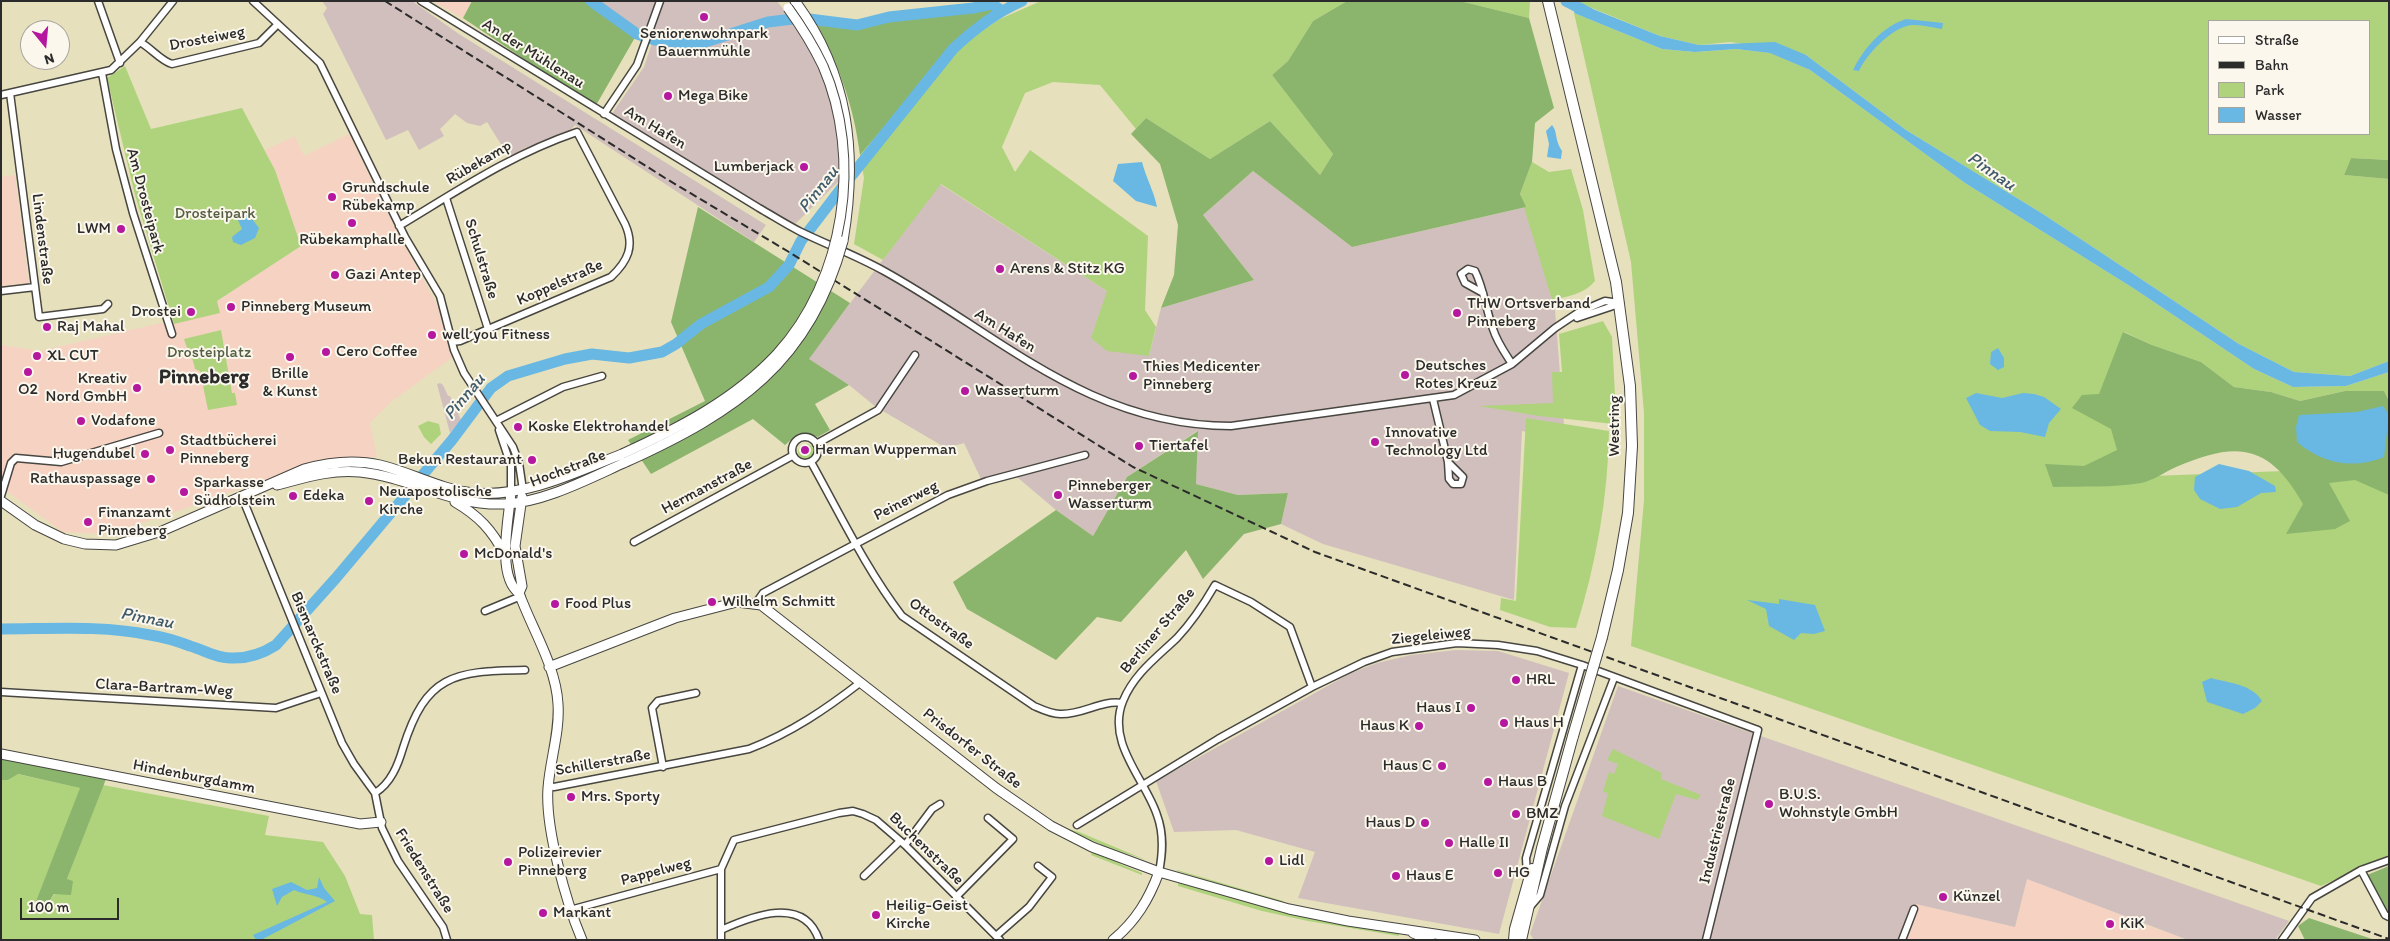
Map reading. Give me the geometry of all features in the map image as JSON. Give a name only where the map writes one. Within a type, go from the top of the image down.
[{"type":"main road","name":"Westring","points":[[1521,940],[1542,848],[1602,637],[1618,570],[1628,513],[1632,446],[1630,386],[1620,303],[1603,221],[1586,164],[1548,1]]},
{"type":"main road","points":[[1,501],[35,525],[57,536],[77,542],[102,545],[123,544],[139,540],[304,469],[341,462],[373,464],[404,478],[429,486],[476,493],[512,492],[624,458],[689,422],[748,382],[777,354],[793,334],[810,307],[830,261],[843,192],[841,131],[832,93],[823,67],[790,3]]},
{"type":"main road","name":"Hochstraße","points":[[448,498],[478,503],[510,504],[521,502],[574,484],[624,458]]},
{"type":"main road","points":[[254,492],[328,473],[367,471],[373,464]]},
{"type":"main road","points":[[298,480],[299,474],[304,469]]},
{"type":"main road","points":[[361,472],[404,478]]},
{"type":"main road","points":[[429,486],[473,513],[487,525],[506,557]]},
{"type":"main road","points":[[520,595],[522,586],[515,546],[523,490]]},
{"type":"main road","points":[[512,492],[507,527],[506,557],[513,588],[520,595],[549,667],[558,704],[557,727],[548,786],[548,811],[570,910],[582,940]]},
{"type":"main road","points":[[549,667],[675,618],[737,602],[756,603]]},
{"type":"main road","name":"Prisdorfer Straße","points":[[756,603],[766,607],[996,788],[1043,821],[1092,847],[1160,872],[1289,909],[1403,930],[1475,940]]},
{"type":"main road","name":"Hindenburgdamm","points":[[1,754],[360,824],[381,822]]},
{"type":"main road","name":"Westring","points":[[1514,940],[1514,933],[1527,881],[1542,848]]},
{"type":"main road","name":"Berliner Straße","points":[[1113,940],[1122,937],[1141,910],[1160,872]]},
{"type":"main road","name":"Prisdorfer Straße","points":[[1403,930],[1430,940]]},
{"type":"street","points":[[98,1],[120,63]]},
{"type":"street","points":[[1,95],[111,70],[140,42],[173,1]]},
{"type":"street","points":[[253,1],[320,63],[399,226],[440,296],[457,358],[477,394],[513,447],[519,463],[523,490]]},
{"type":"street","name":"An der Mühlenau","points":[[422,1],[604,114]]},
{"type":"street","points":[[604,114],[637,65],[660,1]]},
{"type":"street","name":"Drosteiweg","points":[[140,42],[154,50],[166,62],[172,64],[259,43],[278,24]]},
{"type":"street","name":"Am Drosteipark","points":[[102,73],[116,149],[133,213],[172,334]]},
{"type":"street","name":"Lindenstraße","points":[[10,93],[39,317],[103,309],[108,304]]},
{"type":"street","name":"Am Hafen","points":[[604,114],[799,231],[883,270],[1046,373],[1106,403],[1152,417],[1205,426],[1231,426],[1433,400],[1454,395],[1512,364],[1556,328],[1600,303],[1620,303]]},
{"type":"street","name":"Rübekamp","points":[[399,226],[515,157],[577,132]]},
{"type":"street","name":"Koppelstraße","points":[[452,342],[460,342],[611,277],[626,259],[630,250],[630,234],[577,132]]},
{"type":"street","name":"Schulstraße","points":[[446,198],[488,329]]},
{"type":"street","points":[[1,291],[34,287]]},
{"type":"street","points":[[1483,293],[1497,340],[1512,364]]},
{"type":"street","points":[[792,456],[803,464],[811,462],[817,456],[816,444],[878,410],[915,355]]},
{"type":"street","points":[[496,421],[563,388],[602,376]]},
{"type":"street","points":[[1433,400],[1448,462]]},
{"type":"street","points":[[496,421],[511,466],[512,492]]},
{"type":"street","points":[[1,496],[11,463],[16,458],[61,462],[159,433]]},
{"type":"street","name":"Hermanstraße","points":[[634,542],[792,456],[792,445],[797,440],[805,437],[816,444]]},
{"type":"street","name":"Peinerweg","points":[[756,603],[763,593],[948,494],[981,483],[1085,455]]},
{"type":"street","name":"Ottostraße","points":[[811,462],[888,598],[902,616],[1034,706],[1051,713],[1061,714],[1083,711],[1110,701],[1122,703]]},
{"type":"street","name":"Bismarckstraße","points":[[242,497],[289,616],[348,754],[375,793]]},
{"type":"street","name":"Berliner Straße","points":[[1160,872],[1162,855],[1161,828],[1157,815],[1131,765],[1122,742],[1120,729],[1122,703],[1135,678],[1178,636],[1198,612],[1215,585],[1251,602],[1290,627],[1312,686]]},
{"type":"street","points":[[485,611],[520,595]]},
{"type":"street","name":"Ziegeleiweg","points":[[1077,825],[1312,686],[1364,662],[1392,652],[1457,643],[1517,648],[1582,665],[1758,730]]},
{"type":"street","points":[[1527,881],[1526,858],[1582,665]]},
{"type":"street","points":[[375,793],[390,778],[417,713],[440,684],[460,675],[524,670]]},
{"type":"street","points":[[1528,909],[1540,895],[1576,774],[1614,678]]},
{"type":"street","name":"Schillerstraße","points":[[548,786],[554,787],[663,767],[749,749],[776,739],[799,726],[861,682]]},
{"type":"street","name":"Clara-Bartram-Weg","points":[[1,692],[276,708],[321,693]]},
{"type":"street","name":"Schillerstraße","points":[[663,767],[652,708],[658,700],[696,693]]},
{"type":"street","name":"Industriestraße","points":[[1706,940],[1758,730]]},
{"type":"street","name":"Friedenstraße","points":[[375,793],[381,822],[398,860],[443,928],[447,940]]},
{"type":"street","points":[[864,876],[902,843],[932,809],[940,804]]},
{"type":"street","name":"Buchenstraße","points":[[721,869],[734,840],[853,811],[876,820],[902,843],[998,938]]},
{"type":"street","points":[[956,897],[1014,839],[988,818]]},
{"type":"street","points":[[2282,940],[2312,898],[2361,870],[2389,860]]},
{"type":"street","points":[[998,938],[1029,907],[1052,877],[1038,866]]},
{"type":"street","points":[[721,869],[721,940]]},
{"type":"street","name":"Pappelweg","points":[[570,910],[721,869]]},
{"type":"street","points":[[2361,870],[2385,916],[2389,917]]},
{"type":"street","points":[[1902,940],[1914,910]]},
{"type":"street","points":[[721,930],[750,919],[779,912],[796,913],[808,920],[816,930],[819,940]]},
{"type":"shaded area","points":[[322,1],[412,1],[459,34],[766,225],[754,242],[575,125],[569,132],[525,148],[509,157],[487,122],[480,126],[467,123],[455,114],[440,129],[444,136],[419,150],[408,130],[386,140],[323,14],[327,8]]},
{"type":"shaded area","points":[[432,1],[472,1],[463,18]]},
{"type":"shaded area","points":[[595,1],[777,1],[796,26],[822,74],[829,95],[840,148],[842,178],[792,227],[611,115],[644,67],[655,34],[639,29]]},
{"type":"shaded area","points":[[349,134],[393,224],[441,312],[454,356],[391,402],[370,423],[377,457],[323,459],[161,517],[106,534],[63,532],[1,487],[1,345],[40,351],[161,323],[174,324],[217,301],[301,246],[275,170],[265,150],[295,136],[304,156]]},
{"type":"shaded area","points":[[1253,171],[1352,247],[1526,207],[1555,310],[1565,438],[1522,431],[1514,600],[1323,544],[1281,524],[1288,493],[1238,495],[1196,484],[1197,431],[1127,477],[1093,536],[1056,510],[1011,472],[981,479],[964,443],[946,448],[876,407],[849,385],[808,359],[940,184],[1107,291],[1149,356],[1161,308],[1254,280],[1203,215]]},
{"type":"shaded area","points":[[15,175],[29,283],[1,286],[1,177]]},
{"type":"shaded area","points":[[437,384],[443,385],[448,396],[450,396],[461,420],[450,433]]},
{"type":"shaded area","points":[[1456,650],[1498,651],[1569,673],[1499,934],[1298,898],[1315,852],[1236,830],[1174,832],[1156,781],[1351,673],[1377,663],[1411,655]]},
{"type":"shaded area","points":[[1618,686],[2289,921],[2275,940],[2188,940],[2027,879],[2015,927],[1916,904],[1901,940],[1534,940],[1530,934]]},
{"type":"shaded area","points":[[2027,878],[2184,938],[1901,940],[1916,904],[2015,927]]},
{"type":"green space","points":[[472,1],[595,1],[637,34],[595,107],[463,18]]},
{"type":"green space","points":[[1041,1],[1347,1],[1313,21],[1288,61],[1272,75],[1333,154],[1320,175],[1270,121],[1210,159],[1146,118],[1136,129],[1100,85],[1053,82],[1025,93],[1002,147],[1015,172],[1030,150],[1148,236],[1145,310],[1156,327],[1149,356],[1107,351],[1091,338],[1107,291],[941,184],[883,260],[854,244],[864,178],[860,155],[953,49],[1000,19]]},
{"type":"green space","points":[[1347,1],[1460,1],[1529,18],[1554,108],[1535,123],[1532,162],[1520,194],[1526,207],[1352,247],[1253,171],[1203,215],[1254,280],[1161,308],[1174,275],[1178,225],[1160,164],[1131,134],[1146,118],[1210,159],[1270,121],[1320,175],[1333,154],[1272,75],[1288,61],[1313,21]]},
{"type":"green space","points":[[1460,1],[1530,1],[1529,18]]},
{"type":"green space","points":[[1575,1],[2389,1],[2389,160],[2351,158],[2344,175],[2389,179],[2389,361],[2350,376],[2294,372],[2239,344],[2043,214],[1906,130],[1806,55],[1731,42],[1699,45],[1660,36]]},
{"type":"green space","points":[[992,4],[1001,10],[962,42],[944,60],[860,155],[854,119],[844,85],[815,20],[857,25],[889,17]]},
{"type":"green space","points":[[1574,13],[1662,49],[1695,52],[1736,49],[1771,53],[1810,70],[1965,183],[2133,288],[2254,369],[2293,387],[2346,386],[2389,372],[2389,401],[2384,391],[2345,391],[2300,401],[2271,392],[2234,387],[2201,362],[2152,345],[2124,332],[2114,357],[2126,477],[2389,467],[2389,855],[2321,886],[1631,646],[1644,500],[1644,413],[1631,262]]},
{"type":"green space","name":"Drosteipark","points":[[125,66],[151,129],[242,108],[275,170],[301,246],[217,301],[220,313],[174,324],[135,195],[107,78]]},
{"type":"green space","points":[[2351,158],[2389,160],[2389,179],[2344,175]]},
{"type":"green space","points":[[1532,162],[1549,172],[1571,169],[1583,210],[1595,281],[1581,292],[1552,300],[1520,194]]},
{"type":"green space","points":[[698,207],[850,303],[809,359],[849,385],[815,404],[830,430],[818,437],[799,433],[785,445],[753,419],[651,474],[628,440],[705,401],[671,322]]},
{"type":"green space","points":[[1603,321],[1612,337],[1616,415],[1614,424],[1539,416],[1479,406],[1553,403],[1552,372],[1562,372],[1559,334]]},
{"type":"green space","name":"Drosteiplatz","points":[[221,330],[232,393],[235,393],[237,405],[208,410],[200,371],[195,369],[184,339]]},
{"type":"green space","points":[[2123,332],[2152,345],[2201,362],[2234,387],[2271,392],[2300,401],[2345,391],[2384,391],[2389,401],[2389,495],[2355,480],[2329,483],[2350,521],[2335,529],[2286,534],[2303,504],[2277,469],[2264,459],[2249,453],[2234,451],[2216,453],[2176,467],[2145,482],[2130,485],[2053,487],[2045,464],[2084,466],[2117,450],[2111,429],[2072,408],[2082,395],[2099,394]]},
{"type":"green space","points":[[1526,418],[1609,431],[1600,531],[1576,628],[1550,627],[1500,610],[1501,598],[1516,601]]},
{"type":"green space","points":[[428,421],[439,424],[441,434],[431,444],[424,437],[418,426]]},
{"type":"green space","points":[[1198,431],[1196,484],[1238,495],[1288,493],[1281,524],[1244,534],[1203,579],[1186,550],[1121,622],[1097,617],[1056,660],[967,609],[953,582],[1056,510],[1093,536],[1127,477]]},
{"type":"green space","points":[[803,444],[809,444],[814,449],[812,458],[803,460],[798,455],[798,449]]},
{"type":"green space","points":[[1613,749],[1662,773],[1661,779],[1701,795],[1697,800],[1676,794],[1659,839],[1602,816],[1608,793],[1603,792],[1609,772],[1614,774],[1618,764],[1607,760]]},
{"type":"green space","points":[[1,759],[106,779],[67,879],[73,881],[71,895],[54,894],[46,906],[36,901],[80,788],[18,774],[8,780],[1,780]]},
{"type":"green space","points":[[17,774],[81,788],[36,901],[46,905],[67,879],[103,785],[269,816],[265,835],[323,842],[345,876],[360,914],[372,915],[374,940],[1,940],[1,780],[8,780]]},
{"type":"green space","points":[[1065,828],[1079,832],[1146,860],[1104,846]]},
{"type":"green space","points":[[1092,852],[1142,873],[1142,875],[1091,855]]},
{"type":"green space","points":[[2389,866],[2389,914],[2367,875]]},
{"type":"green space","points":[[1177,871],[1283,901],[1283,903]]},
{"type":"green space","points":[[1178,883],[1288,912],[1399,933],[1399,936],[1308,921],[1262,911],[1178,886]]},
{"type":"green space","points":[[2309,918],[2375,940],[2305,940],[2298,926]]},
{"type":"water","points":[[1578,3],[1660,36],[1699,45],[1775,42],[1806,55],[1906,130],[2043,214],[2239,344],[2294,372],[2350,376],[2389,361],[2389,372],[2346,386],[2293,387],[2254,369],[2133,288],[1965,183],[1810,70],[1770,53],[1736,49],[1695,52],[1662,49],[1574,13]]},
{"type":"water","points":[[1906,19],[1943,23],[1942,29],[1915,25],[1900,28],[1879,44],[1859,71],[1853,70],[1868,46],[1875,39],[1889,27]]},
{"type":"water","points":[[1552,125],[1562,151],[1561,159],[1547,157],[1549,144],[1546,131]]},
{"type":"water","points":[[1142,162],[1157,207],[1136,201],[1113,181],[1118,164]]},
{"type":"water","points":[[239,212],[250,216],[259,228],[255,238],[241,245],[233,242],[232,237],[242,229],[237,218]]},
{"type":"water","points":[[1998,348],[2004,358],[2004,367],[1998,370],[1990,364],[1991,352]]},
{"type":"water","points":[[1976,393],[2002,398],[2023,393],[2034,394],[2044,397],[2061,409],[2049,423],[2045,437],[2020,432],[1990,431],[1980,425],[1966,398]]},
{"type":"water","points":[[2383,406],[2389,415],[2384,457],[2372,461],[2349,464],[2317,455],[2297,442],[2296,427],[2299,415],[2357,412]]},
{"type":"water","points":[[2219,464],[2249,471],[2275,486],[2276,492],[2261,493],[2237,507],[2220,509],[2200,499],[2194,490],[2195,477]]},
{"type":"water","points":[[1779,599],[1815,605],[1825,631],[1814,634],[1801,633],[1794,640],[1769,626],[1766,609],[1747,600],[1779,604]]},
{"type":"water","points":[[2211,678],[2246,688],[2258,695],[2262,701],[2255,708],[2243,714],[2207,702],[2202,682]]},
{"type":"water","points":[[319,877],[324,888],[335,901],[261,940],[256,940],[253,935],[327,902],[294,890],[282,897],[277,906],[272,889],[291,882],[307,890],[317,888]]},
{"type":"waterway","points":[[591,1],[637,34],[655,40],[699,44],[768,22],[801,18],[857,25],[889,17],[973,8],[992,4],[1001,10]]},
{"type":"waterway","name":"Pinnau","points":[[1,629],[76,628],[132,632],[170,639],[225,658],[242,658],[254,655],[276,645],[336,578],[452,440],[491,388],[508,376],[565,359],[592,354],[629,358],[662,352],[676,344],[701,324],[769,287],[789,265],[801,241],[840,190],[953,49],[985,22],[1022,1]]},
{"type":"waterway","name":"Pinnau","points":[[1566,1],[1589,13]]},
{"type":"railway","points":[[385,1],[665,178],[789,252],[1133,467],[1315,552],[2389,939]]},
{"type":"place","name":"Seniorenwohnpark Bauernmühle","points":[[704,17]]},
{"type":"place","name":"Mega Bike","points":[[668,96]]},
{"type":"place","name":"Lumberjack","points":[[804,167]]},
{"type":"place","name":"Grundschule Rübekamp","points":[[332,197]]},
{"type":"place","name":"Rübekamphalle","points":[[352,223]]},
{"type":"place","name":"LWM","points":[[121,229]]},
{"type":"place","name":"Arens & Stitz KG","points":[[1000,269]]},
{"type":"place","name":"Gazi Antep","points":[[335,275]]},
{"type":"place","name":"Pinneberg Museum","points":[[231,307]]},
{"type":"place","name":"Drostei","points":[[191,312]]},
{"type":"place","name":"THW Ortsverband Pinneberg","points":[[1457,313]]},
{"type":"place","name":"Raj Mahal","points":[[47,327]]},
{"type":"place","name":"well you Fitness","points":[[432,335]]},
{"type":"place","name":"Cero Coffee","points":[[326,352]]},
{"type":"place","name":"XL CUT","points":[[37,356]]},
{"type":"place","name":"Brille & Kunst","points":[[290,357]]},
{"type":"place","name":"O2","points":[[28,372]]},
{"type":"place","name":"Deutsches Rotes Kreuz","points":[[1405,375]]},
{"type":"place","name":"Thies Medicenter Pinneberg","points":[[1133,376]]},
{"type":"place","name":"Kreativ Nord GmbH","points":[[137,388]]},
{"type":"place","name":"Wasserturm","points":[[965,391]]},
{"type":"place","name":"Vodafone","points":[[81,421]]},
{"type":"place","name":"Koske Elektrohandel","points":[[518,427]]},
{"type":"place","name":"Innovative Technology Ltd","points":[[1375,442]]},
{"type":"place","name":"Tiertafel","points":[[1139,446]]},
{"type":"place","name":"Stadtbücherei Pinneberg","points":[[170,450]]},
{"type":"place","name":"Herman Wupperman","points":[[805,450]]},
{"type":"place","name":"Hugendubel","points":[[145,454]]},
{"type":"place","name":"Bekun Restaurant","points":[[532,460]]},
{"type":"place","name":"Rathauspassage","points":[[151,479]]},
{"type":"place","name":"Sparkasse Südholstein","points":[[184,492]]},
{"type":"place","name":"Pinneberger Wasserturm","points":[[1058,495]]},
{"type":"place","name":"Edeka","points":[[293,496]]},
{"type":"place","name":"Neuapostolische Kirche","points":[[369,501]]},
{"type":"place","name":"Finanzamt Pinneberg","points":[[88,522]]},
{"type":"place","name":"McDonald's","points":[[464,554]]},
{"type":"place","name":"Wilhelm Schmitt","points":[[712,602]]},
{"type":"place","name":"Food Plus","points":[[555,604]]},
{"type":"place","name":"HRL","points":[[1516,680]]},
{"type":"place","name":"Haus I","points":[[1471,708]]},
{"type":"place","name":"Haus H","points":[[1504,723]]},
{"type":"place","name":"Haus K","points":[[1419,726]]},
{"type":"place","name":"Haus C","points":[[1442,766]]},
{"type":"place","name":"Haus B","points":[[1488,782]]},
{"type":"place","name":"Mrs. Sporty","points":[[571,797]]},
{"type":"place","name":"B.U.S. Wohnstyle GmbH","points":[[1769,804]]},
{"type":"place","name":"BMZ","points":[[1516,814]]},
{"type":"place","name":"Haus D","points":[[1425,823]]},
{"type":"place","name":"Halle II","points":[[1449,843]]},
{"type":"place","name":"Lidl","points":[[1269,861]]},
{"type":"place","name":"Polizeirevier Pinneberg","points":[[508,862]]},
{"type":"place","name":"HG","points":[[1498,873]]},
{"type":"place","name":"Haus E","points":[[1396,876]]},
{"type":"place","name":"Künzel","points":[[1943,897]]},
{"type":"place","name":"Markant","points":[[543,913]]},
{"type":"place","name":"Heilig-Geist Kirche","points":[[876,915]]},
{"type":"place","name":"KiK","points":[[2110,924]]},
{"type":"district","name":"Pinneberg","points":[[204,378]]}]
